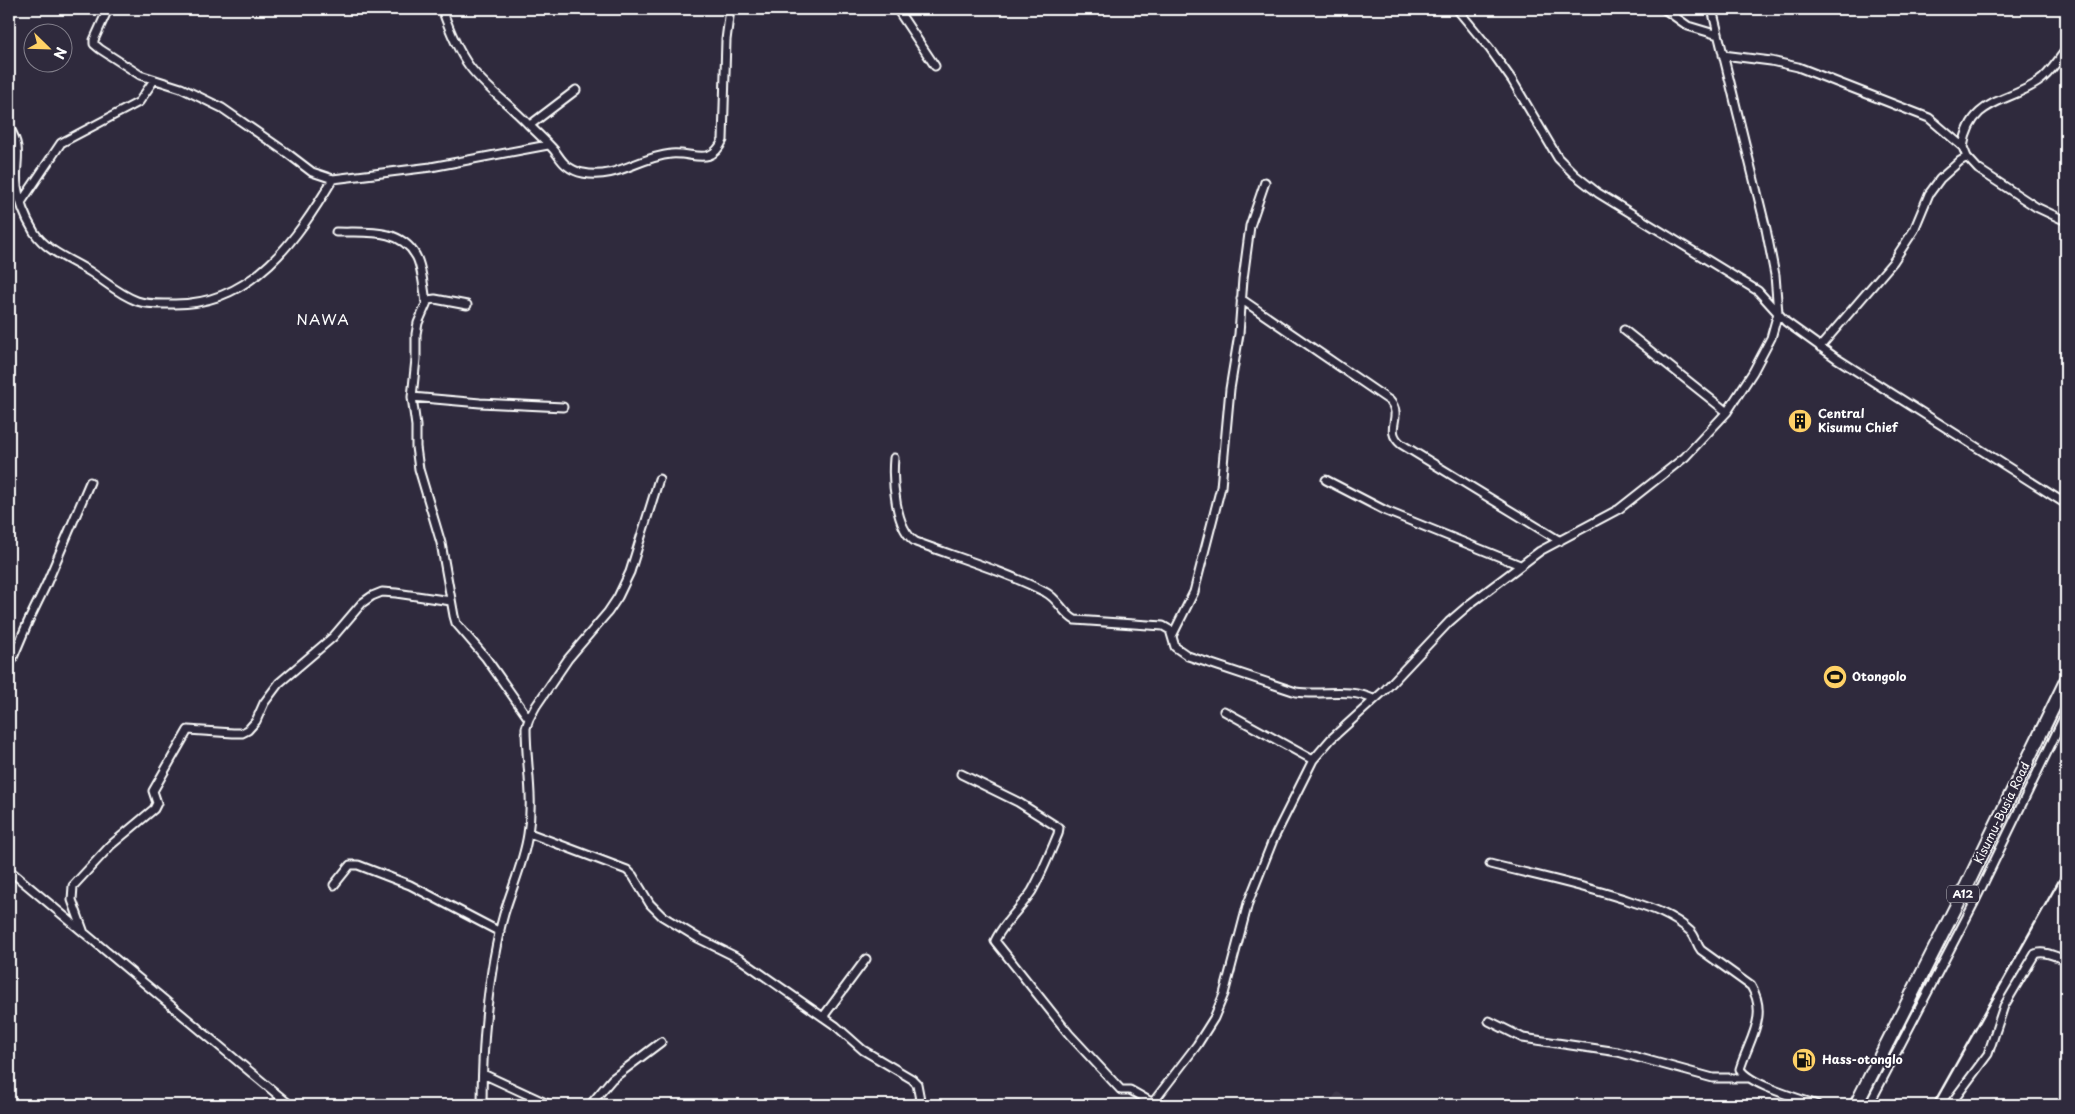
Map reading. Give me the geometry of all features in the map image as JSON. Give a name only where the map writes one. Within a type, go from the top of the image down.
[{"type":"highway","name":"Kisumu-Busia Road","points":[[1856,1105],[1967,885],[2066,681]]},
{"type":"street","points":[[108,9],[95,36],[94,44],[140,75],[180,88],[222,108],[312,172],[333,179],[431,167],[548,145]]},
{"type":"street","points":[[442,9],[458,49],[470,68],[530,125],[564,164],[571,170],[583,174],[609,174],[671,154],[709,156],[715,153],[723,140],[726,40],[730,9]]},
{"type":"street","points":[[897,9],[935,66]]},
{"type":"street","points":[[1457,9],[1490,49],[1512,80],[1558,158],[1575,175],[1598,193],[1758,291],[1797,331],[1820,347],[2066,504]]},
{"type":"street","points":[[1664,9],[1688,26],[1718,35]]},
{"type":"street","points":[[961,774],[1018,802],[1059,828],[1032,890],[1016,914],[998,934],[995,941],[1069,1034],[1121,1090],[1130,1090],[1152,1104],[1197,1045],[1214,1018],[1224,994],[1248,903],[1273,840],[1313,760],[1331,739],[1404,670],[1449,622],[1471,603],[1520,565],[1560,540],[1620,509],[1685,457],[1727,412],[1753,372],[1766,347],[1778,313],[1775,275],[1766,229],[1712,9]]},
{"type":"street","points":[[1963,147],[1964,138],[1982,109],[1988,104],[2024,91],[2039,81],[2048,74],[2066,50]]},
{"type":"street","points":[[1723,55],[1772,61],[1798,67],[1929,118],[1963,147],[1967,157],[1978,169],[2036,207],[2066,221]]},
{"type":"street","points":[[22,201],[61,143],[139,102],[154,80]]},
{"type":"street","points":[[530,125],[576,90]]},
{"type":"street","points":[[9,128],[18,145],[17,187],[26,215],[35,232],[44,243],[56,252],[130,298],[148,303],[199,303],[238,287],[265,269],[285,250],[333,179]]},
{"type":"street","points":[[1820,347],[1893,262],[1914,230],[1929,194],[1940,179],[1967,157]]},
{"type":"street","points":[[9,178],[16,174]]},
{"type":"street","points":[[1172,636],[1194,592],[1221,487],[1250,226],[1265,182]]},
{"type":"street","points":[[336,232],[384,234],[404,241],[417,257],[426,302],[416,334],[416,359],[412,397],[419,469],[441,543],[456,623],[486,658],[529,719]]},
{"type":"street","points":[[426,302],[436,299],[467,305]]},
{"type":"street","points":[[1241,299],[1390,401],[1396,412],[1392,431],[1393,436],[1401,444],[1560,540]]},
{"type":"street","points":[[1624,330],[1727,412]]},
{"type":"street","points":[[412,397],[563,407]]},
{"type":"street","points":[[894,458],[893,478],[901,525],[909,538],[1045,592],[1053,597],[1075,620],[1163,626],[1170,630],[1175,647],[1188,656],[1296,692],[1310,694],[1353,692],[1373,699]]},
{"type":"street","points":[[482,1105],[482,1074],[495,952],[504,913],[524,858],[532,802],[526,728],[529,719],[568,659],[608,612],[618,597],[630,572],[659,479]]},
{"type":"street","points":[[1326,480],[1386,510],[1520,565]]},
{"type":"street","points":[[9,667],[90,482]]},
{"type":"street","points":[[84,933],[72,900],[73,886],[111,845],[154,809],[157,803],[153,791],[188,730],[242,733],[248,730],[256,721],[264,703],[279,683],[334,637],[356,609],[372,596],[382,592],[396,593],[451,602]]},
{"type":"street","points":[[1224,711],[1313,760]]},
{"type":"street","points":[[1869,1105],[1973,905],[2066,713]]},
{"type":"street","points":[[528,833],[627,870],[633,876],[650,904],[662,916],[698,938],[740,959],[836,1026],[863,1050],[912,1079],[917,1084],[920,1105]]},
{"type":"street","points":[[1490,864],[1587,887],[1646,906],[1693,933],[1696,944],[1701,950],[1752,986],[1756,993],[1759,1001],[1759,1019],[1740,1069],[1749,1078]]},
{"type":"street","points":[[334,884],[350,865],[358,865],[410,885],[500,932]]},
{"type":"street","points":[[9,870],[290,1105]]},
{"type":"street","points":[[1950,1105],[1988,1054],[2004,1006],[2035,954],[2040,952],[2046,953],[2066,960]]},
{"type":"street","points":[[823,1017],[866,959]]},
{"type":"street","points":[[1489,1021],[1523,1038],[1618,1052],[1713,1078],[1749,1078],[1817,1105]]},
{"type":"street","points":[[590,1105],[612,1079],[661,1042]]},
{"type":"street","points":[[482,1074],[550,1105]]},
{"type":"shaded area","points":[[1337,1092],[1363,1105],[1328,1105]]},
{"type":"railway","points":[[1933,1105],[2066,868]]},
{"type":"place","name":"Central Kisumu Chief","points":[[1800,421]]},
{"type":"place","name":"Otongolo","points":[[1835,677]]},
{"type":"place","name":"Hass-otonglo","points":[[1804,1060]]},
{"type":"district","name":"NAWA","points":[[323,320]]}]
